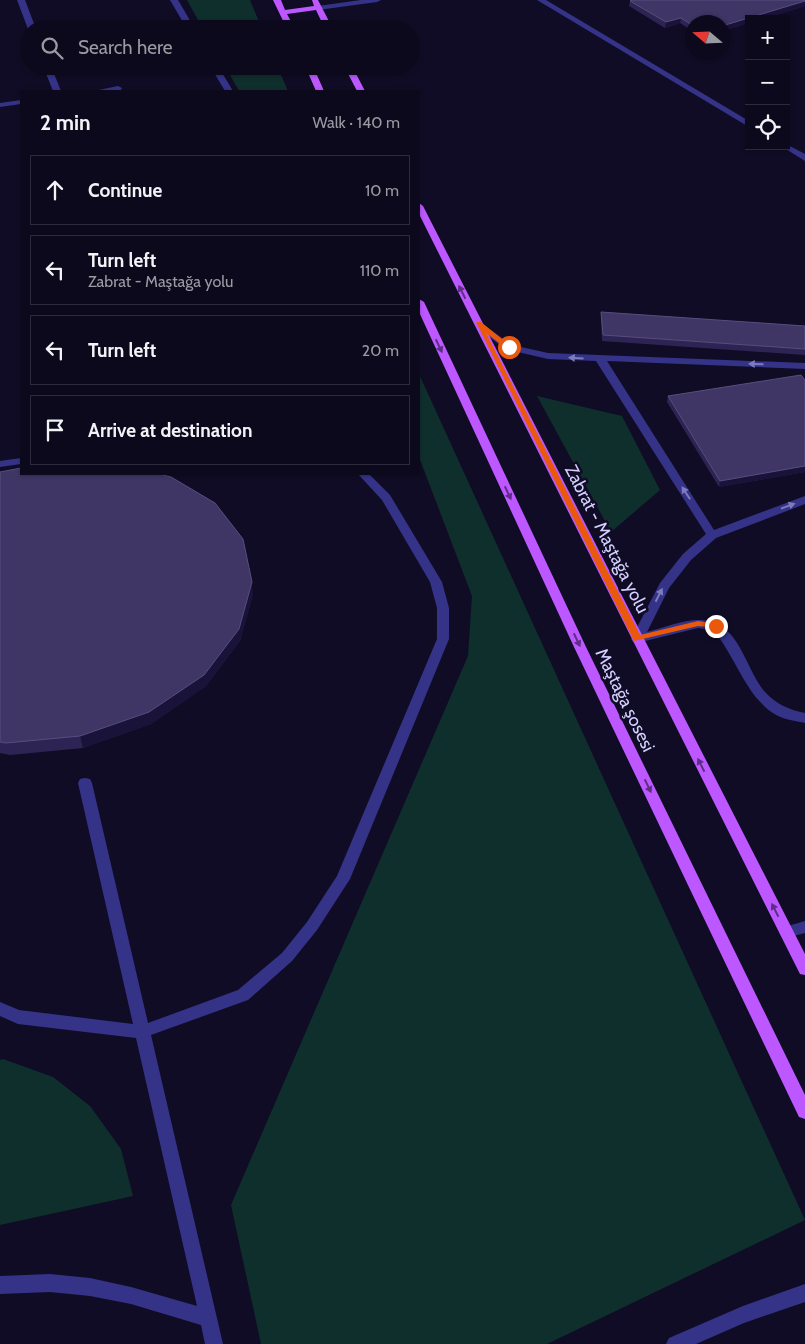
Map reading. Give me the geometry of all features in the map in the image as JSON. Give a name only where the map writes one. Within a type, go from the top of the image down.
[{"type":"main road","points":[[277,0],[287,20]]},
{"type":"main road","points":[[314,0],[324,20]]},
{"type":"main road","points":[[283,12],[318,8]]},
{"type":"main road","points":[[313,75],[320,90]]},
{"type":"main road","points":[[353,75],[360,90]]},
{"type":"main road","name":"Zabrat - Maştağa yolu","points":[[420,208],[805,968]]},
{"type":"main road","name":"Maştağa şosesi","points":[[420,304],[576,638],[805,1112]]},
{"type":"lane","points":[[21,0],[29,20]]},
{"type":"lane","points":[[174,0],[186,20]]},
{"type":"lane","points":[[318,8],[377,0]]},
{"type":"lane","points":[[541,0],[745,122]]},
{"type":"lane","points":[[51,75],[57,90]]},
{"type":"lane","points":[[219,75],[228,90]]},
{"type":"lane","points":[[105,90],[118,88]]},
{"type":"lane","points":[[0,105],[20,102]]},
{"type":"lane","points":[[790,149],[805,158]]},
{"type":"lane","points":[[478,324],[509,347],[548,356],[805,366]]},
{"type":"lane","points":[[600,359],[712,534]]},
{"type":"lane","points":[[0,464],[20,461]]},
{"type":"lane","points":[[0,1009],[18,1017],[142,1032],[243,995],[287,957],[312,926],[344,879],[443,639],[443,608],[436,582],[386,498],[364,475]]},
{"type":"lane","points":[[637,639],[664,586],[687,557],[712,534],[805,500]]},
{"type":"lane","points":[[637,639],[698,624],[716,626],[728,639],[761,695],[783,713],[805,718]]},
{"type":"lane","points":[[85,783],[214,1344]]},
{"type":"lane","points":[[786,932],[805,927]]},
{"type":"lane","points":[[0,1284],[52,1283],[119,1292],[157,1301],[209,1319]]},
{"type":"lane","points":[[676,1344],[743,1315],[805,1293]]},
{"type":"green space","points":[[187,0],[250,0],[258,20],[198,20]]},
{"type":"green space","points":[[230,75],[281,75],[288,90],[238,90]]},
{"type":"green space","points":[[420,376],[805,1220],[547,1344],[261,1344],[231,1205],[468,656],[472,596],[420,460]]},
{"type":"green space","points":[[537,396],[622,416],[660,490],[611,532]]},
{"type":"green space","points":[[3,1059],[53,1077],[90,1106],[121,1149],[133,1196],[0,1225],[0,1060]]},
{"type":"building","points":[[805,0],[759,15],[745,15],[745,19],[730,24],[730,15],[685,15],[685,21],[681,18],[666,22],[630,1]]},
{"type":"building","points":[[601,312],[805,326],[805,349],[603,335]]},
{"type":"building","points":[[801,375],[805,380],[805,466],[720,481],[668,396]]},
{"type":"building","points":[[20,468],[20,475],[163,475],[171,477],[215,503],[243,539],[252,582],[239,629],[204,675],[149,712],[80,736],[0,742],[0,472]]},
{"type":"route","points":[[509,347],[478,324],[637,639],[698,624],[716,626]]}]
